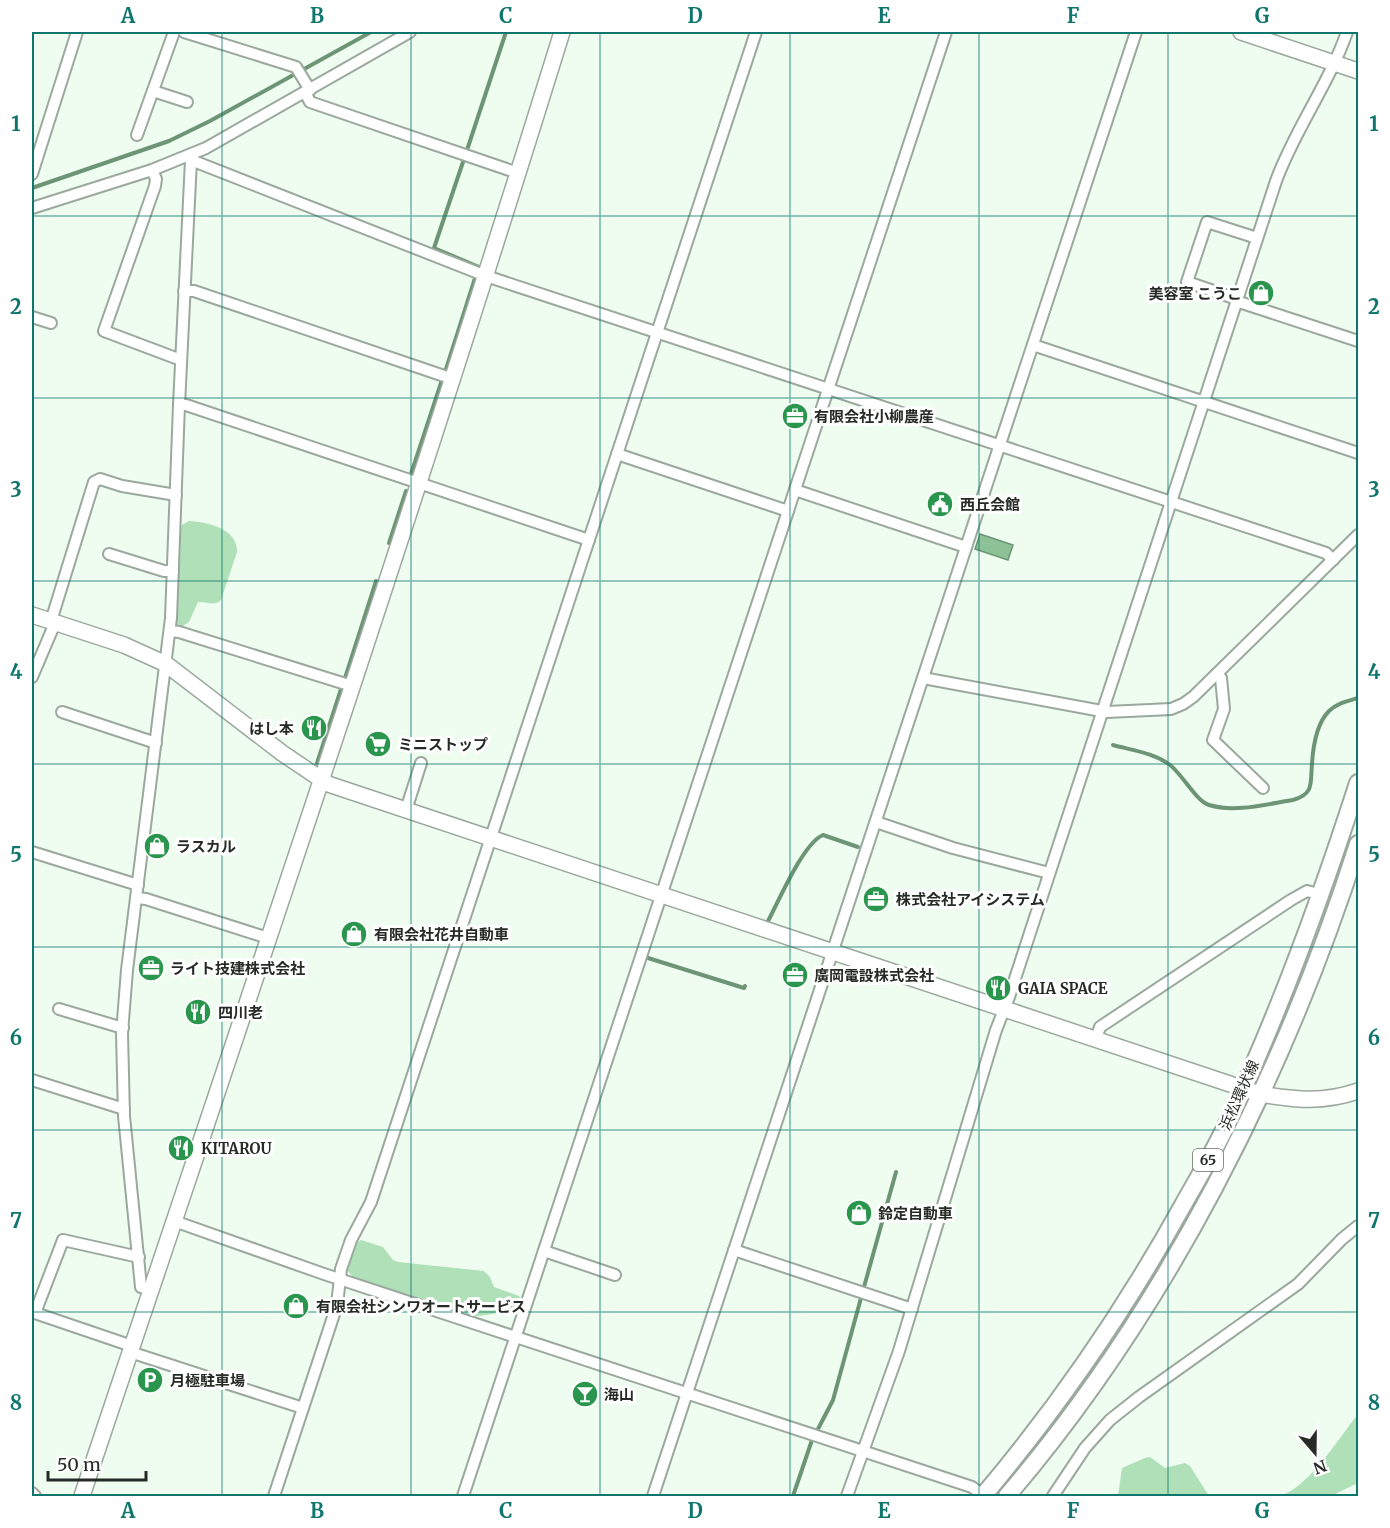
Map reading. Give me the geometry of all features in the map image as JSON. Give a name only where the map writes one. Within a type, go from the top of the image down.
[{"type":"main road","name":"浜松環状線","points":[[984,1496],[1061,1397],[1137,1284],[1205,1166],[1243,1088],[1295,965],[1322,895],[1359,783]]},
{"type":"main road","name":"浜松環状線","points":[[1009,1496],[1082,1400],[1148,1302],[1222,1174],[1260,1094],[1321,951],[1359,844]]},
{"type":"street","points":[[32,174],[77,32]]},
{"type":"street","points":[[137,135],[174,32]]},
{"type":"street","points":[[184,32],[296,67],[307,89],[310,102],[518,173]]},
{"type":"street","points":[[32,208],[190,158],[410,32]]},
{"type":"street","points":[[82,1497],[419,483],[562,32]]},
{"type":"street","points":[[274,1497],[337,1305],[340,1279],[351,1240],[371,1202],[756,32]]},
{"type":"street","points":[[463,1497],[946,32]]},
{"type":"street","points":[[653,1497],[1136,32]]},
{"type":"street","points":[[1241,32],[1359,71]]},
{"type":"street","points":[[847,1497],[912,1309],[993,1041],[1257,238],[1286,157],[1335,63],[1347,32]]},
{"type":"street","points":[[153,91],[187,102]]},
{"type":"street","points":[[190,158],[486,276],[1326,554],[1333,560]]},
{"type":"street","points":[[151,1290],[141,1287],[124,1109],[123,1028],[127,970],[170,631],[190,158]]},
{"type":"street","points":[[152,170],[156,186],[104,331],[181,360]]},
{"type":"street","points":[[1257,238],[1207,222],[1187,282],[1359,341]]},
{"type":"street","points":[[184,291],[194,291],[453,379]]},
{"type":"street","points":[[32,316],[51,323]]},
{"type":"street","points":[[1033,345],[1359,453]]},
{"type":"street","points":[[178,405],[186,405],[589,540]]},
{"type":"street","points":[[617,454],[788,511]]},
{"type":"street","points":[[32,677],[53,622],[94,482],[100,479],[122,486],[176,495]]},
{"type":"street","points":[[795,490],[966,547]]},
{"type":"street","points":[[923,678],[1102,711],[1171,709],[1193,697],[1359,535]]},
{"type":"street","points":[[109,554],[164,571],[173,571]]},
{"type":"street","points":[[32,615],[124,645],[166,664],[282,753],[328,784],[1260,1094],[1312,1100],[1329,1099],[1359,1091]]},
{"type":"street","points":[[170,631],[352,686]]},
{"type":"street","points":[[1217,674],[1221,678],[1224,709],[1213,740],[1263,788]]},
{"type":"street","points":[[62,712],[156,743]]},
{"type":"street","points":[[406,810],[421,763]]},
{"type":"street","points":[[876,822],[954,848],[1049,873]]},
{"type":"street","points":[[32,852],[138,885]]},
{"type":"street","points":[[1096,1039],[1100,1027],[1291,900],[1307,891],[1322,895]]},
{"type":"street","points":[[136,898],[146,899],[268,938]]},
{"type":"street","points":[[59,1009],[123,1028]]},
{"type":"street","points":[[32,1080],[124,1109]]},
{"type":"street","points":[[174,1221],[340,1279],[972,1487],[984,1496]]},
{"type":"street","points":[[1053,1497],[1084,1448],[1110,1420],[1298,1284],[1342,1239],[1359,1226]]},
{"type":"street","points":[[138,1257],[63,1240],[33,1313],[303,1408]]},
{"type":"street","points":[[734,1250],[912,1309]]},
{"type":"street","points":[[544,1251],[615,1275]]},
{"type":"street","points":[[32,1493],[35,1497]]},
{"type":"shaded area","points":[[189,521],[213,525],[227,532],[236,544],[237,552],[221,600],[213,603],[198,602],[189,622],[181,627],[176,621],[179,533],[182,525]]},
{"type":"shaded area","points":[[980,534],[1013,545],[1008,560],[975,549]]},
{"type":"shaded area","points":[[361,1240],[383,1247],[393,1260],[398,1262],[484,1271],[490,1277],[494,1287],[519,1296],[522,1301],[498,1313],[470,1316],[353,1277],[347,1270],[348,1262],[353,1249]]},
{"type":"shaded area","points":[[1358,1414],[1358,1483],[1331,1496],[1280,1496],[1302,1483],[1333,1448]]},
{"type":"shaded area","points":[[1150,1457],[1165,1468],[1185,1463],[1190,1466],[1209,1496],[1118,1496],[1122,1468]]},
{"type":"waterway","points":[[32,188],[169,141],[210,121],[371,32]]},
{"type":"waterway","points":[[467,150],[506,32]]},
{"type":"waterway","points":[[464,159],[434,248],[479,267]]},
{"type":"waterway","points":[[446,369],[475,278]]},
{"type":"waterway","points":[[411,474],[441,383]]},
{"type":"waterway","points":[[389,543],[406,491]]},
{"type":"waterway","points":[[345,678],[376,581]]},
{"type":"waterway","points":[[317,763],[341,689]]},
{"type":"waterway","points":[[1113,745],[1143,752],[1164,761],[1175,769],[1204,803],[1209,805],[1240,808],[1293,800],[1305,794],[1310,786],[1315,743],[1325,716],[1336,706],[1358,698]]},
{"type":"waterway","points":[[767,923],[799,861],[815,840],[823,835],[858,847]]},
{"type":"waterway","points":[[648,958],[744,988],[745,986]]},
{"type":"waterway","points":[[864,1287],[896,1172]]},
{"type":"waterway","points":[[818,1429],[833,1400],[861,1298]]},
{"type":"waterway","points":[[793,1496],[812,1440]]},
{"type":"place","name":"美容室 こうこ","points":[[1261,293]]},
{"type":"place","name":"有限会社小柳農産","points":[[795,416]]},
{"type":"place","name":"西丘会館","points":[[940,504]]},
{"type":"place","name":"はし本","points":[[314,728]]},
{"type":"place","name":"ミニストップ","points":[[378,744]]},
{"type":"place","name":"ラスカル","points":[[157,846]]},
{"type":"place","name":"株式会社アイシステム","points":[[876,899]]},
{"type":"place","name":"有限会社花井自動車","points":[[354,934]]},
{"type":"place","name":"ライト技建株式会社","points":[[151,968]]},
{"type":"place","name":"廣岡電設株式会社","points":[[795,975]]},
{"type":"place","name":"GAIA SPACE","points":[[998,988]]},
{"type":"place","name":"四川老","points":[[198,1012]]},
{"type":"place","name":"KITAROU","points":[[181,1148]]},
{"type":"place","name":"鈴定自動車","points":[[859,1213]]},
{"type":"place","name":"有限会社シンワオートサービス","points":[[296,1306]]},
{"type":"place","name":"月極駐車場","points":[[150,1380]]},
{"type":"place","name":"海山","points":[[585,1394]]}]
